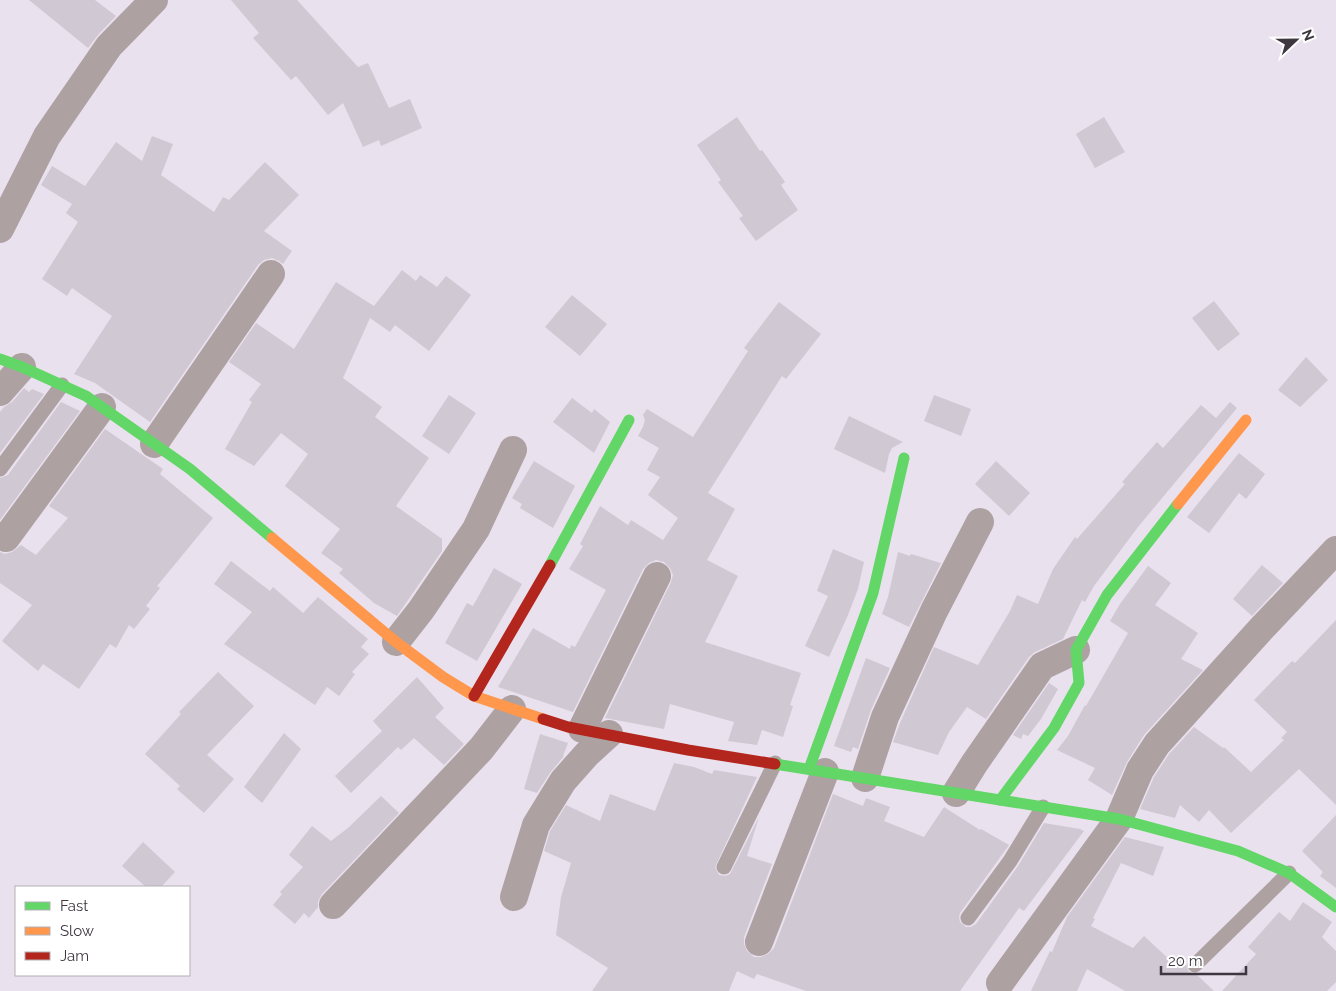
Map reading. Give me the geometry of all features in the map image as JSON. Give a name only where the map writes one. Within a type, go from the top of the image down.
[{"type":"street","points":[[1,225],[47,136],[109,46],[143,3]]},
{"type":"street","points":[[154,444],[271,274]]},
{"type":"street","points":[[0,392],[11,363],[86,396],[190,469],[396,642],[443,677],[474,696],[582,729],[775,763],[1119,819],[1238,851],[1289,873],[1336,907]]},
{"type":"street","points":[[6,538],[102,407]]},
{"type":"street","points":[[474,696],[531,598],[629,420]]},
{"type":"street","points":[[1000,800],[1054,728],[1079,683],[1076,650],[1107,595],[1151,536],[1246,420]]},
{"type":"street","points":[[396,642],[421,610],[476,530],[513,450]]},
{"type":"street","points":[[759,942],[817,770],[873,593],[904,458]]},
{"type":"street","points":[[865,778],[885,718],[934,611],[980,522]]},
{"type":"street","points":[[1000,983],[1119,819],[1140,770],[1157,744],[1261,629],[1336,550]]},
{"type":"street","points":[[582,729],[657,576]]},
{"type":"street","points":[[956,793],[1042,666],[1076,650]]},
{"type":"street","points":[[333,905],[480,749],[512,709]]},
{"type":"street","points":[[514,897],[536,825],[563,782],[587,754],[609,734]]},
{"type":"lane","points":[[0,469],[62,384]]},
{"type":"lane","points":[[724,867],[775,763]]},
{"type":"lane","points":[[968,918],[1010,861],[1043,807]]},
{"type":"lane","points":[[1194,965],[1289,873]]},
{"type":"building","points":[[29,0],[95,0],[116,16],[88,48]]},
{"type":"building","points":[[231,0],[297,0],[358,67],[368,63],[389,108],[410,99],[422,128],[381,146],[379,140],[363,147],[343,103],[328,115],[296,76],[291,80],[253,38],[259,33]]},
{"type":"building","points":[[737,117],[760,151],[762,150],[785,182],[781,185],[798,210],[756,241],[739,218],[743,216],[718,182],[721,180],[697,145]]},
{"type":"building","points":[[1104,117],[1125,152],[1095,168],[1076,134]]},
{"type":"building","points":[[152,136],[173,144],[161,175],[214,212],[223,197],[229,200],[265,162],[299,195],[264,231],[292,251],[283,264],[272,258],[264,260],[258,265],[150,422],[95,383],[74,374],[112,316],[72,288],[67,296],[42,279],[78,222],[66,213],[72,204],[41,185],[52,166],[85,186],[116,142],[142,161]]},
{"type":"building","points":[[402,270],[416,281],[420,275],[437,287],[446,276],[471,295],[429,351],[395,325],[390,332],[370,318],[343,378],[382,407],[375,417],[429,458],[396,506],[442,539],[442,551],[397,616],[374,603],[339,573],[343,569],[321,553],[340,529],[285,486],[308,454],[281,433],[254,466],[225,449],[252,402],[249,400],[261,384],[229,362],[256,323],[294,349],[336,282],[374,306]]},
{"type":"building","points":[[572,295],[607,324],[580,356],[545,327]]},
{"type":"building","points":[[1214,301],[1240,334],[1218,351],[1192,318]]},
{"type":"building","points":[[779,302],[821,334],[786,379],[782,376],[708,493],[735,509],[707,560],[738,576],[705,642],[801,673],[790,705],[793,706],[783,737],[762,730],[757,745],[728,741],[734,722],[670,704],[664,729],[605,718],[671,582],[673,575],[670,568],[664,562],[656,560],[649,563],[643,569],[573,712],[498,687],[533,628],[570,649],[571,645],[575,647],[606,590],[569,569],[583,546],[580,544],[600,506],[628,525],[631,520],[663,540],[678,518],[648,495],[660,477],[647,470],[659,448],[638,436],[645,420],[643,415],[647,409],[693,437],[748,351],[744,348]]},
{"type":"building","points":[[1306,357],[1328,380],[1300,407],[1278,390]]},
{"type":"building","points":[[24,388],[29,392],[32,389],[44,394],[0,453],[0,412]]},
{"type":"building","points":[[449,395],[476,413],[449,454],[422,436]]},
{"type":"building","points":[[934,395],[971,409],[961,436],[924,421]]},
{"type":"building","points":[[572,398],[592,413],[594,409],[610,422],[594,453],[553,422]]},
{"type":"building","points":[[61,402],[80,411],[0,520],[0,478],[8,475]]},
{"type":"building","points":[[1230,402],[1237,408],[1138,527],[1094,586],[1085,602],[1082,600],[1063,639],[1035,652],[1029,657],[986,719],[967,707],[949,732],[938,755],[893,742],[934,647],[978,665],[1010,611],[1017,595],[1038,604],[1053,569],[1075,537],[1077,539],[1125,484],[1122,482],[1157,442],[1163,448],[1201,405],[1216,418]]},
{"type":"building","points":[[849,416],[903,442],[892,448],[885,473],[834,449]]},
{"type":"building","points":[[105,429],[163,469],[160,474],[213,518],[157,586],[160,588],[146,606],[150,609],[134,629],[129,625],[116,648],[110,644],[79,689],[43,664],[38,671],[2,641],[32,605],[0,583],[0,552],[5,554],[12,552],[21,545],[36,555],[68,518],[49,506]]},
{"type":"building","points":[[1239,453],[1265,474],[1246,499],[1239,493],[1209,533],[1187,517]]},
{"type":"building","points":[[534,461],[575,486],[553,528],[520,508],[522,504],[512,498]]},
{"type":"building","points":[[996,461],[1030,493],[1009,516],[975,484]]},
{"type":"building","points":[[833,549],[864,562],[858,589],[829,657],[805,646],[828,596],[817,591]]},
{"type":"building","points":[[898,552],[941,563],[909,627],[882,614],[888,597]]},
{"type":"building","points":[[231,561],[270,591],[273,587],[303,613],[318,597],[368,639],[361,647],[369,654],[352,672],[355,674],[339,696],[327,687],[315,705],[224,644],[252,612],[214,584]]},
{"type":"building","points":[[1262,565],[1283,583],[1252,616],[1233,599]]},
{"type":"building","points":[[1148,566],[1171,583],[1155,605],[1198,633],[1181,659],[1203,670],[1144,735],[1127,762],[1112,795],[1088,780],[1095,768],[1057,750],[1068,736],[1128,633],[1110,621]]},
{"type":"building","points":[[494,568],[522,584],[477,661],[445,643],[467,603],[473,606]]},
{"type":"building","points":[[1336,620],[1336,805],[1299,769],[1231,833],[1209,810],[1199,822],[1180,805],[1175,818],[1140,809],[1154,777],[1169,754],[1194,727],[1224,747],[1251,772],[1284,740],[1281,738],[1287,732],[1254,700],[1292,661],[1295,663]]},
{"type":"building","points":[[866,658],[890,668],[871,710],[858,749],[853,747],[851,752],[834,746]]},
{"type":"building","points":[[218,672],[254,706],[207,755],[234,779],[204,813],[177,789],[180,786],[145,754],[181,714],[179,712]]},
{"type":"building","points":[[417,677],[444,708],[435,717],[464,744],[444,765],[414,738],[401,750],[398,747],[351,793],[335,776],[382,731],[373,721]]},
{"type":"building","points":[[1049,683],[1058,689],[1041,719],[1028,736],[1023,734],[1021,739],[1013,735]]},
{"type":"building","points":[[284,733],[301,749],[262,803],[244,787]]},
{"type":"building","points":[[540,734],[568,743],[564,756],[537,793],[524,789]]},
{"type":"building","points":[[674,763],[694,767],[712,774],[714,770],[757,777],[715,867],[719,875],[725,876],[730,874],[759,817],[747,856],[772,864],[744,937],[747,951],[754,957],[768,954],[774,948],[833,794],[863,806],[866,798],[890,807],[884,821],[924,837],[944,807],[980,830],[1009,845],[960,913],[960,922],[966,927],[976,924],[1018,866],[1044,823],[1084,831],[1024,911],[1019,908],[960,991],[806,991],[757,974],[754,979],[737,971],[729,991],[592,991],[608,968],[556,935],[561,897],[571,863],[544,851],[550,831],[566,805],[600,821],[610,794],[655,811]]},
{"type":"building","points":[[381,796],[399,813],[322,894],[318,901],[318,907],[309,918],[304,913],[295,924],[273,905],[282,894],[280,892],[303,867],[289,855],[312,826],[331,841],[348,828]]},
{"type":"building","points":[[1336,815],[1336,888],[1320,876],[1323,872],[1302,851]]},
{"type":"building","points":[[1125,837],[1164,847],[1153,876],[1121,863],[1093,918],[1095,919],[1091,926],[1133,948],[1144,936],[1171,961],[1176,956],[1186,965],[1189,972],[1196,974],[1214,991],[1125,991],[1087,969],[1077,991],[1031,991],[1050,951],[1052,952],[1067,917]]},
{"type":"building","points":[[143,842],[175,872],[162,886],[145,886],[122,866]]},
{"type":"building","points":[[1303,902],[1332,922],[1322,937],[1336,951],[1336,982],[1327,991],[1222,991],[1256,954],[1248,947],[1279,912],[1290,921]]},
{"type":"traffic: fast","points":[[0,359],[86,396],[190,469],[272,538]]},
{"type":"traffic: fast","points":[[550,565],[629,420]]},
{"type":"traffic: fast","points":[[809,769],[873,593],[904,458]]},
{"type":"traffic: fast","points":[[1000,800],[1054,728],[1079,683],[1076,650],[1107,595],[1178,504]]},
{"type":"traffic: fast","points":[[775,764],[1119,819],[1238,851],[1289,873],[1336,907]]},
{"type":"traffic: slow","points":[[1178,504],[1246,420]]},
{"type":"traffic: slow","points":[[272,538],[396,642],[443,677],[474,696],[543,719]]},
{"type":"traffic: jam","points":[[474,696],[550,565]]},
{"type":"traffic: jam","points":[[543,719],[568,727],[688,750],[775,764]]}]
